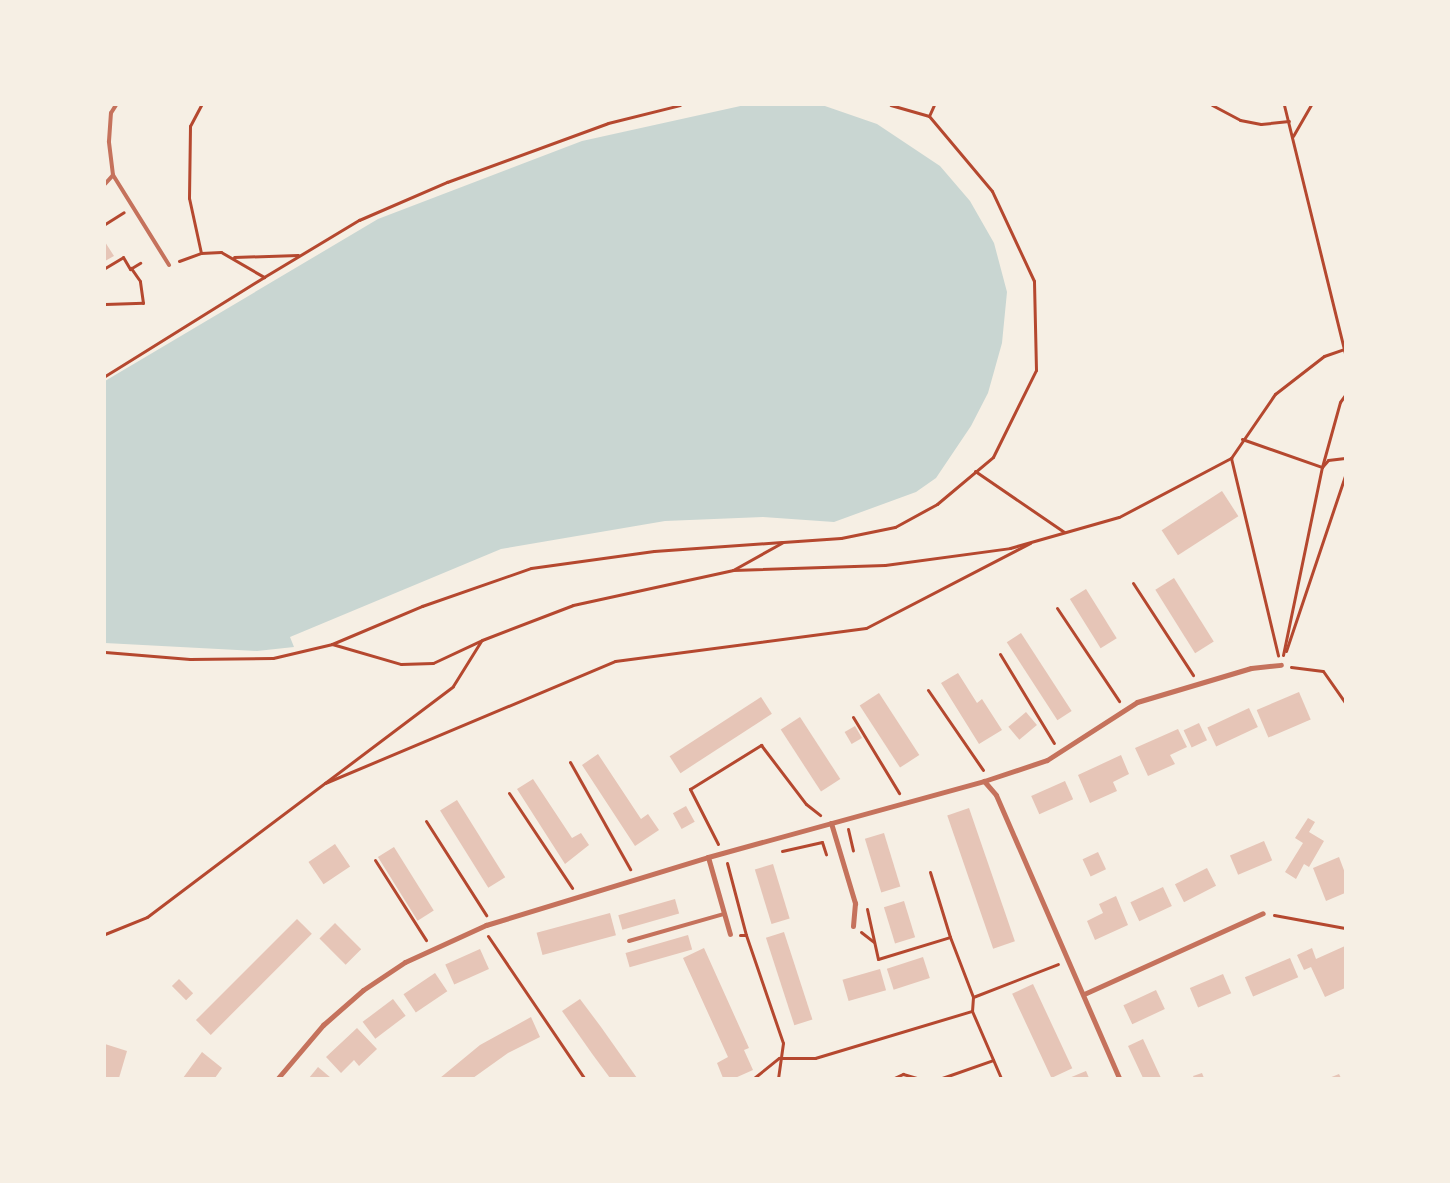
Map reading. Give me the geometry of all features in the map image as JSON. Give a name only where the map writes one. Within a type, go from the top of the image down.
[{"type":"street","points":[[278,1078],[323,1025],[363,990],[405,962],[491,923],[708,857],[986,781],[1047,760],[1138,702],[1251,668],[1281,666]]},
{"type":"street","points":[[986,781],[996,795],[1120,1078]]},
{"type":"street","points":[[831,823],[855,903],[853,926]]},
{"type":"street","points":[[708,857],[730,934]]},
{"type":"street","points":[[1084,994],[1263,913]]},
{"type":"lane","points":[[116,105],[110,113],[109,141],[113,175],[169,265]]},
{"type":"lane","points":[[105,184],[113,175]]},
{"type":"lane","points":[[629,941],[724,914]]},
{"type":"path","points":[[201,105],[190,126],[189,198],[201,253]]},
{"type":"path","points":[[105,376],[359,220],[447,182],[608,123],[680,105]]},
{"type":"path","points":[[105,652],[190,659],[273,658],[332,644],[422,606],[531,568],[654,551],[841,538],[895,527],[936,504],[993,457],[1036,370],[1034,281],[992,191],[928,116],[892,105]]},
{"type":"path","points":[[928,116],[934,105]]},
{"type":"path","points":[[1212,105],[1240,120],[1261,124],[1289,121]]},
{"type":"path","points":[[332,644],[401,664],[433,663],[482,640],[573,605],[733,570],[885,565],[1010,548],[1119,517],[1231,458],[1242,439],[1282,388],[1324,356],[1345,351],[1284,105]]},
{"type":"path","points":[[1293,136],[1311,105]]},
{"type":"path","points":[[105,224],[133,207]]},
{"type":"path","points":[[169,265],[201,253],[221,252],[264,277]]},
{"type":"path","points":[[233,258],[300,255]]},
{"type":"path","points":[[105,268],[123,257],[140,282],[143,303],[105,304]]},
{"type":"path","points":[[131,268],[140,263]]},
{"type":"path","points":[[1281,666],[1322,467],[1340,402],[1345,395]]},
{"type":"path","points":[[1242,439],[1322,467]]},
{"type":"path","points":[[1231,458],[1281,666]]},
{"type":"path","points":[[1322,467],[1328,460],[1345,458]]},
{"type":"path","points":[[975,471],[1064,533]]},
{"type":"path","points":[[1281,666],[1345,476]]},
{"type":"path","points":[[325,783],[615,661],[866,628],[1035,541]]},
{"type":"path","points":[[733,570],[783,542]]},
{"type":"path","points":[[1133,584],[1198,684]]},
{"type":"path","points":[[1057,608],[1125,709]]},
{"type":"path","points":[[105,934],[147,917],[454,686],[482,640]]},
{"type":"path","points":[[1000,654],[1059,751]]},
{"type":"path","points":[[1281,666],[1322,671],[1345,702]]},
{"type":"path","points":[[928,690],[986,781]]},
{"type":"path","points":[[853,716],[894,781],[904,803]]},
{"type":"path","points":[[723,853],[690,789],[761,746],[806,804],[831,823]]},
{"type":"path","points":[[570,762],[636,879]]},
{"type":"path","points":[[509,793],[577,896]]},
{"type":"path","points":[[846,819],[855,856]]},
{"type":"path","points":[[426,821],[491,923]]},
{"type":"path","points":[[774,852],[822,842],[828,860]]},
{"type":"path","points":[[375,860],[432,950]]},
{"type":"path","points":[[710,866],[736,860]]},
{"type":"path","points":[[726,863],[746,935],[783,1043],[778,1078]]},
{"type":"path","points":[[930,872],[950,937],[973,997],[972,1011],[1001,1078]]},
{"type":"path","points":[[866,904],[878,959],[950,937]]},
{"type":"path","points":[[1263,913],[1345,928]]},
{"type":"path","points":[[853,926],[874,942]]},
{"type":"path","points":[[478,938],[491,932]]},
{"type":"path","points":[[486,934],[584,1078]]},
{"type":"path","points":[[730,934],[746,935]]},
{"type":"path","points":[[973,997],[1068,960]]},
{"type":"path","points":[[754,1078],[780,1058],[815,1058],[972,1011]]},
{"type":"path","points":[[942,1078],[992,1060]]},
{"type":"path","points":[[894,1078],[911,1074],[917,1078]]},
{"type":"shaded area","points":[[745,105],[822,105],[877,124],[940,166],[970,201],[994,243],[1007,292],[1002,343],[988,393],[971,426],[936,478],[916,492],[834,522],[763,517],[665,521],[501,549],[290,637],[294,647],[257,651],[105,643],[105,381],[378,219],[582,141]]},
{"type":"building","points":[[105,242],[114,256],[105,261]]},
{"type":"building","points":[[1222,491],[1238,516],[1178,555],[1162,530]]},
{"type":"building","points":[[1174,578],[1214,642],[1195,653],[1155,590]]},
{"type":"building","points":[[1086,589],[1117,638],[1101,648],[1070,599]]},
{"type":"building","points":[[1021,633],[1072,711],[1057,720],[1007,642]]},
{"type":"building","points":[[958,673],[977,703],[982,699],[1002,730],[979,744],[941,683]]},
{"type":"building","points":[[1299,692],[1311,720],[1268,738],[1257,710]]},
{"type":"building","points":[[879,693],[919,755],[900,768],[860,706]]},
{"type":"building","points":[[761,697],[772,714],[680,773],[670,756]]},
{"type":"building","points":[[1249,708],[1258,727],[1216,746],[1207,727]]},
{"type":"building","points":[[1026,712],[1037,725],[1019,740],[1008,727]]},
{"type":"building","points":[[800,717],[840,779],[821,792],[781,730]]},
{"type":"building","points":[[1199,723],[1207,740],[1192,747],[1184,730]]},
{"type":"building","points":[[855,726],[862,738],[852,744],[845,732]]},
{"type":"building","points":[[1178,729],[1187,747],[1170,755],[1175,764],[1148,776],[1135,748]]},
{"type":"building","points":[[598,754],[641,819],[648,814],[659,830],[635,846],[582,765]]},
{"type":"building","points":[[1121,755],[1129,774],[1113,782],[1117,791],[1090,803],[1078,775]]},
{"type":"building","points":[[533,779],[572,838],[581,833],[589,845],[565,864],[517,789]]},
{"type":"building","points":[[1065,781],[1073,799],[1039,814],[1031,796]]},
{"type":"building","points":[[457,800],[505,877],[488,888],[440,811]]},
{"type":"building","points":[[686,806],[695,822],[682,829],[673,813]]},
{"type":"building","points":[[969,808],[1015,941],[993,949],[947,815]]},
{"type":"building","points":[[1308,818],[1315,822],[1309,832],[1324,841],[1309,867],[1304,864],[1296,879],[1285,872],[1303,843],[1295,838]]},
{"type":"building","points":[[884,833],[900,887],[881,892],[865,839]]},
{"type":"building","points":[[1264,841],[1272,860],[1238,875],[1230,855]]},
{"type":"building","points":[[335,844],[350,866],[324,884],[308,862]]},
{"type":"building","points":[[394,847],[434,911],[418,921],[378,857]]},
{"type":"building","points":[[1098,852],[1106,869],[1091,876],[1083,859]]},
{"type":"building","points":[[1339,857],[1345,873],[1345,893],[1326,901],[1313,868]]},
{"type":"building","points":[[773,864],[790,919],[771,924],[755,870]]},
{"type":"building","points":[[1207,868],[1216,886],[1184,902],[1175,884]]},
{"type":"building","points":[[1163,887],[1172,906],[1139,921],[1130,902]]},
{"type":"building","points":[[1116,896],[1128,925],[1095,940],[1087,921],[1103,913],[1099,904]]},
{"type":"building","points":[[675,899],[679,913],[622,930],[618,915]]},
{"type":"building","points":[[904,901],[915,937],[895,943],[884,907]]},
{"type":"building","points":[[610,913],[616,935],[543,955],[537,933]]},
{"type":"building","points":[[297,919],[312,934],[211,1035],[196,1020]]},
{"type":"building","points":[[335,923],[361,949],[346,965],[319,939]]},
{"type":"building","points":[[784,932],[812,1019],[794,1025],[766,938]]},
{"type":"building","points":[[688,935],[692,949],[630,967],[626,953]]},
{"type":"building","points":[[1345,946],[1345,988],[1325,997],[1311,967],[1304,970],[1297,955],[1312,948],[1316,959]]},
{"type":"building","points":[[704,948],[749,1048],[744,1050],[753,1070],[735,1078],[723,1078],[717,1063],[728,1057],[683,958]]},
{"type":"building","points":[[480,949],[489,969],[454,985],[445,964]]},
{"type":"building","points":[[923,957],[930,978],[894,990],[887,969]]},
{"type":"building","points":[[1290,958],[1298,977],[1253,996],[1245,977]]},
{"type":"building","points":[[880,969],[886,990],[849,1001],[843,980]]},
{"type":"building","points":[[435,973],[447,991],[416,1012],[403,994]]},
{"type":"building","points":[[1223,974],[1231,993],[1198,1007],[1190,988]]},
{"type":"building","points":[[179,979],[193,993],[186,1000],[172,986]]},
{"type":"building","points":[[1033,984],[1072,1068],[1051,1078],[1012,994]]},
{"type":"building","points":[[1156,990],[1165,1009],[1132,1024],[1123,1005]]},
{"type":"building","points":[[393,999],[406,1016],[375,1039],[363,1022]]},
{"type":"building","points":[[580,999],[637,1078],[610,1078],[593,1055],[562,1011]]},
{"type":"building","points":[[531,1017],[540,1037],[508,1053],[473,1078],[440,1078],[480,1045]]},
{"type":"building","points":[[357,1028],[377,1049],[359,1066],[354,1060],[341,1073],[326,1057]]},
{"type":"building","points":[[1143,1039],[1161,1078],[1143,1078],[1128,1046]]},
{"type":"building","points":[[105,1044],[127,1051],[119,1078],[105,1078]]},
{"type":"building","points":[[202,1052],[222,1068],[215,1078],[183,1078]]},
{"type":"building","points":[[318,1067],[331,1078],[309,1078]]},
{"type":"building","points":[[1086,1071],[1089,1078],[1069,1078]]},
{"type":"building","points":[[1202,1073],[1204,1078],[1194,1078],[1193,1076]]},
{"type":"building","points":[[1339,1074],[1341,1078],[1329,1078]]}]
